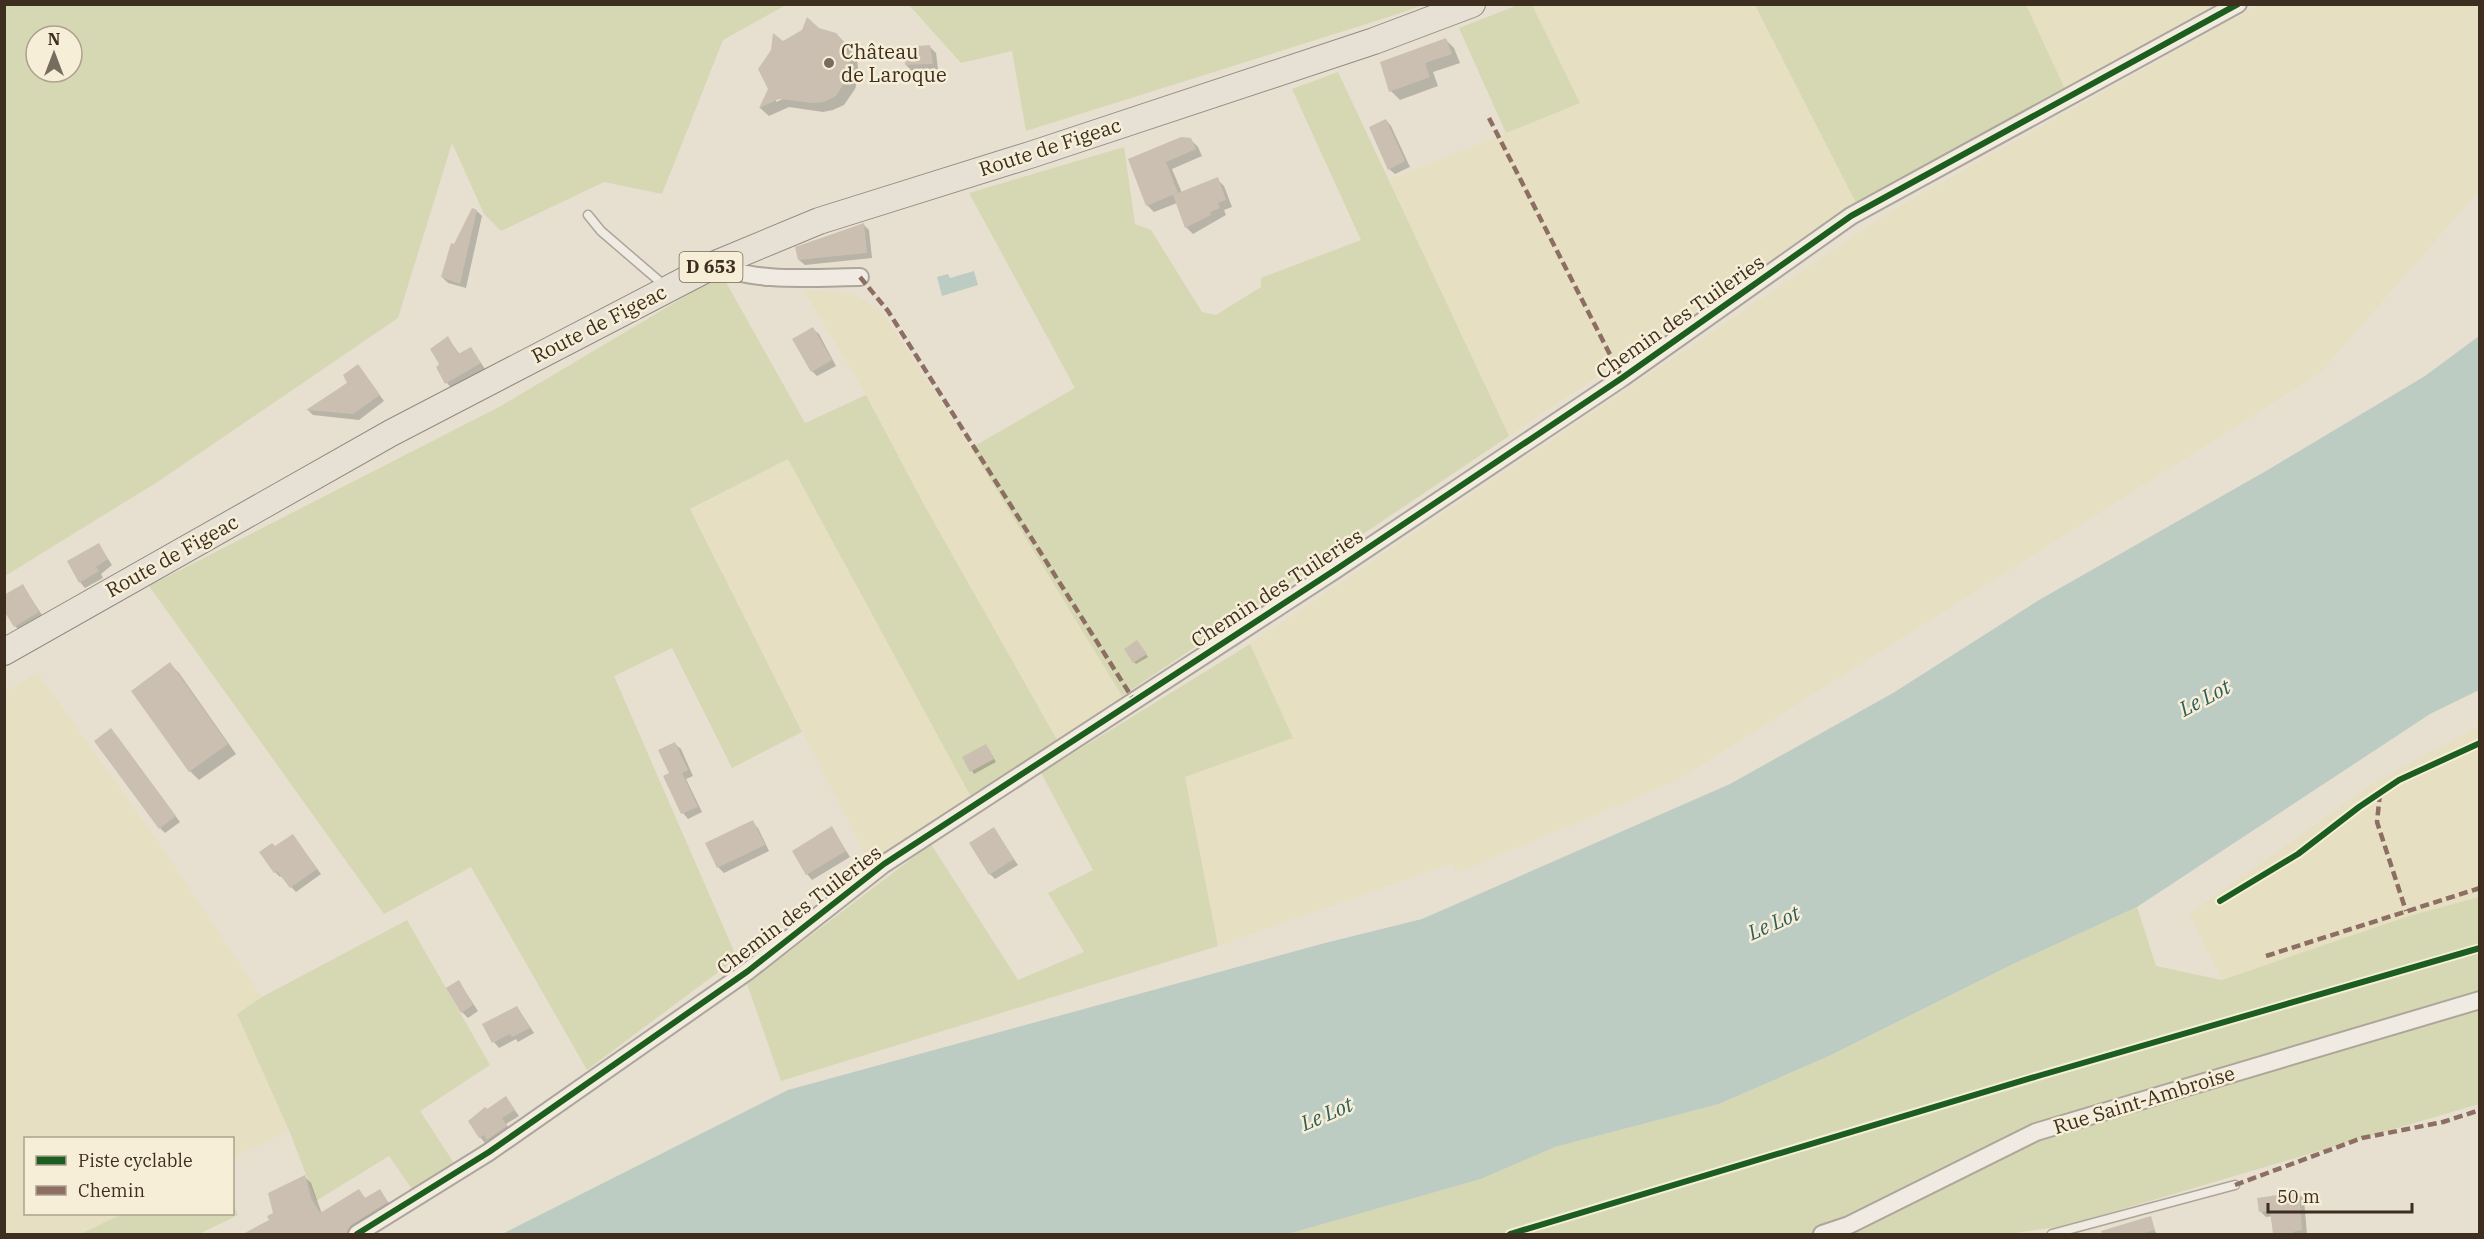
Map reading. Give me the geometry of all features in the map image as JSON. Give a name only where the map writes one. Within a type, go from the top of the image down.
[{"type":"main road","name":"Route de Figeac","points":[[4,652],[391,433],[718,263],[819,220],[1033,154],[1374,41],[1472,4]]},
{"type":"street","name":"Chemin des Tuileries","points":[[357,1234],[489,1152],[748,971],[884,864],[1335,570],[1622,378],[1851,216],[2238,4]]},
{"type":"street","points":[[718,263],[726,270],[773,278],[860,277]]},
{"type":"street","name":"Rue Saint-Ambroise","points":[[1822,1234],[1849,1225],[2036,1132],[2480,1000]]},
{"type":"lane","points":[[588,215],[601,231],[668,289]]},
{"type":"lane","points":[[2052,1234],[2235,1185]]},
{"type":"shaded area","points":[[1532,5],[1755,5],[1856,203],[1509,436],[1389,180],[1580,103]]},
{"type":"shaded area","points":[[2026,5],[2216,5],[2065,89]]},
{"type":"shaded area","points":[[2258,5],[2479,5],[2479,191],[2319,374],[1676,781],[1457,873],[1453,863],[1218,946],[1185,777],[1292,738],[1250,644],[1891,211]]},
{"type":"shaded area","points":[[803,289],[852,293],[881,310],[971,448],[1122,696],[1057,740],[923,503],[866,395]]},
{"type":"shaded area","points":[[788,459],[971,797],[870,864],[690,510]]},
{"type":"shaded area","points":[[38,673],[159,843],[262,997],[237,1014],[289,1130],[234,1158],[234,1137],[24,1137],[24,1215],[120,1215],[81,1234],[5,1234],[4,692]]},
{"type":"shaded area","points":[[2479,726],[2479,897],[2409,916],[2222,980],[2189,914],[2378,780]]},
{"type":"green space","points":[[5,4],[786,5],[723,40],[662,194],[604,182],[501,231],[484,214],[452,143],[398,318],[159,481],[5,576]]},
{"type":"green space","points":[[909,5],[1423,5],[1026,131],[1012,51],[961,63]]},
{"type":"green space","points":[[1518,5],[1532,5],[1580,103],[1506,133],[1459,28]]},
{"type":"green space","points":[[1755,5],[2026,5],[2065,89],[1856,203]]},
{"type":"green space","points":[[1338,72],[1509,436],[1122,696],[971,448],[1075,388],[969,193],[1124,147],[1135,224],[1151,230],[1202,312],[1216,315],[1261,287],[1261,278],[1361,240],[1292,89]]},
{"type":"green space","points":[[723,277],[805,423],[866,395],[923,503],[1057,740],[971,797],[788,459],[690,509],[802,732],[732,768],[672,648],[614,676],[737,958],[587,1070],[471,867],[384,914],[149,586],[499,407],[696,290]]},
{"type":"green space","points":[[1250,644],[1293,738],[1185,777],[1218,946],[781,1081],[747,984],[931,844],[1018,980],[1084,952],[1048,893],[1093,870],[1041,773]]},
{"type":"green space","points":[[2479,897],[2479,1104],[2065,1226],[2007,1234],[1288,1234],[1481,1179],[1555,1147],[1719,1104],[1829,1056],[2013,964],[2137,907],[2156,966],[2222,980],[2409,916]]},
{"type":"green space","points":[[407,920],[490,1065],[420,1111],[454,1163],[414,1192],[389,1156],[316,1201],[289,1130],[237,1014],[262,997]]},
{"type":"green space","points":[[234,1206],[238,1215],[199,1234],[81,1234],[120,1215],[234,1215]]},
{"type":"water","points":[[974,271],[978,285],[942,296],[937,277],[948,274],[950,278]]},
{"type":"water","name":"Le Lot","points":[[2479,336],[2479,690],[2430,714],[2137,907],[2013,964],[1829,1056],[1719,1104],[1555,1147],[1481,1179],[1288,1234],[502,1234],[788,1090],[1325,943],[1422,919],[1730,784],[1893,693],[2039,600],[2266,471],[2425,376]]},
{"type":"building","name":"Château de Laroque","points":[[807,17],[819,28],[836,33],[845,43],[850,65],[846,80],[836,96],[824,102],[779,99],[759,108],[768,89],[758,69],[771,50],[773,33],[783,41],[802,30]]},
{"type":"building","points":[[1446,38],[1452,54],[1425,63],[1430,77],[1389,92],[1380,62]]},
{"type":"building","points":[[930,45],[933,64],[905,65],[904,47]]},
{"type":"building","points":[[1386,119],[1405,161],[1388,170],[1369,127]]},
{"type":"building","points":[[1181,137],[1191,138],[1196,149],[1166,162],[1178,193],[1218,177],[1226,200],[1218,203],[1220,208],[1210,212],[1211,215],[1185,228],[1173,195],[1146,206],[1128,159]]},
{"type":"building","points":[[472,208],[477,210],[460,284],[441,277],[451,243],[454,244]]},
{"type":"building","points":[[864,223],[867,253],[798,260],[795,247]]},
{"type":"building","points":[[813,327],[832,360],[811,372],[792,339]]},
{"type":"building","points":[[448,336],[458,354],[471,347],[481,363],[445,384],[436,367],[439,364],[430,349]]},
{"type":"building","points":[[358,364],[380,395],[353,414],[306,410],[347,383],[343,375]]},
{"type":"building","points":[[99,543],[108,559],[96,567],[99,571],[79,583],[67,561]]},
{"type":"building","points":[[23,584],[39,612],[14,627],[4,611],[4,595]]},
{"type":"building","points":[[1137,640],[1147,654],[1133,663],[1124,649]]},
{"type":"building","points":[[170,662],[228,744],[189,772],[131,691]]},
{"type":"building","points":[[111,728],[176,816],[159,829],[94,741]]},
{"type":"building","points":[[675,742],[688,770],[682,773],[698,807],[681,814],[663,776],[669,773],[658,750]]},
{"type":"building","points":[[986,744],[994,759],[970,772],[962,757]]},
{"type":"building","points":[[753,820],[765,845],[717,868],[705,843]]},
{"type":"building","points":[[832,826],[846,851],[806,875],[792,851]]},
{"type":"building","points":[[994,827],[1014,859],[989,875],[969,843]]},
{"type":"building","points":[[293,834],[317,869],[290,888],[277,871],[274,873],[259,852],[272,843],[275,846]]},
{"type":"building","points":[[459,980],[473,1005],[461,1013],[446,988]]},
{"type":"building","points":[[517,1006],[530,1028],[492,1043],[482,1024]]},
{"type":"building","points":[[506,1096],[515,1110],[502,1118],[507,1126],[487,1140],[484,1135],[479,1138],[468,1121],[485,1107],[487,1109]]},
{"type":"building","points":[[305,1175],[311,1198],[320,1213],[359,1189],[365,1198],[380,1189],[388,1202],[351,1225],[346,1234],[243,1234],[269,1220],[267,1216],[273,1213],[268,1193]]},
{"type":"building","points":[[2299,1192],[2302,1230],[2293,1232],[2294,1234],[2273,1234],[2270,1211],[2259,1212],[2257,1198]]},
{"type":"building","points":[[2151,1216],[2155,1230],[2140,1234],[2102,1234],[2101,1231]]},
{"type":"marked path","points":[[1489,118],[1622,378]]},
{"type":"marked path","points":[[860,277],[888,311],[1135,702]]},
{"type":"marked path","points":[[2380,793],[2377,822],[2406,911]]},
{"type":"marked path","points":[[2266,956],[2480,888]]},
{"type":"marked path","points":[[2235,1185],[2362,1138],[2443,1122],[2480,1110]]},
{"type":"cycle path","points":[[357,1234],[489,1152],[748,971],[884,864],[1335,570],[1622,378],[1851,216],[2238,4]]},
{"type":"cycle path","points":[[2220,901],[2298,854],[2359,807],[2399,780],[2480,743]]},
{"type":"cycle path","points":[[1510,1234],[2038,1076],[2480,948]]},
{"type":"place","name":"Château de Laroque","points":[[829,63]]}]
